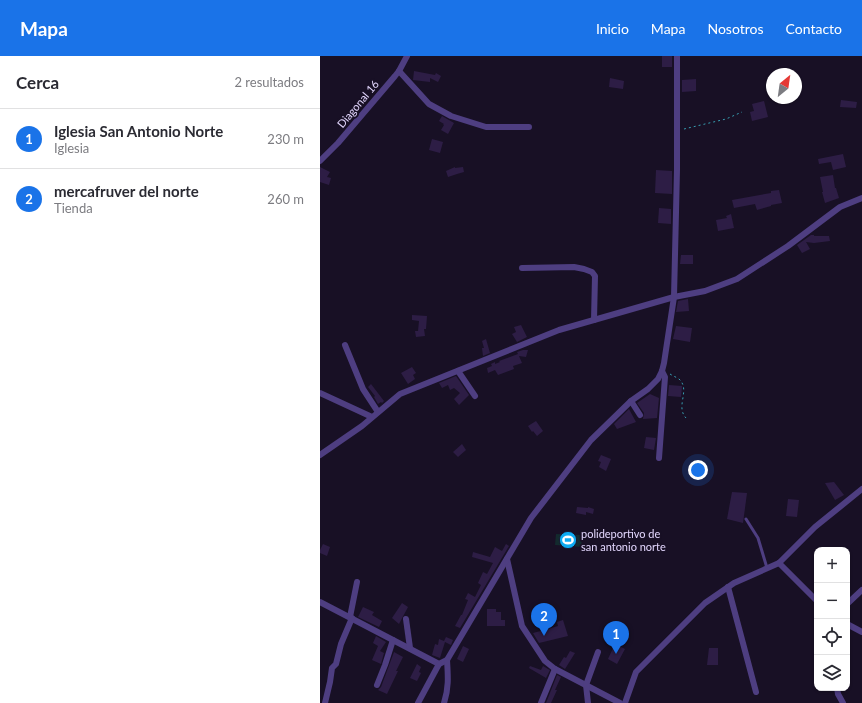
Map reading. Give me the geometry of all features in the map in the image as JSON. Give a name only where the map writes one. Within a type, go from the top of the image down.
[{"type":"street","name":"Diagonal 16","points":[[320,161],[338,143],[399,71],[407,56]]},
{"type":"street","points":[[418,703],[439,664],[447,660],[531,518],[591,440],[631,401],[648,389],[658,379],[662,371],[674,297],[677,178],[677,56]]},
{"type":"street","points":[[399,71],[429,104],[451,116],[486,127],[529,127]]},
{"type":"street","points":[[321,454],[362,426],[400,394],[559,330],[674,297],[705,291],[737,278],[788,246],[840,207],[862,198]]},
{"type":"street","points":[[522,268],[574,267],[592,272],[595,276],[594,320]]},
{"type":"street","points":[[345,345],[363,389],[378,412]]},
{"type":"street","points":[[458,371],[475,396]]},
{"type":"street","points":[[659,458],[665,377],[662,371]]},
{"type":"street","points":[[320,393],[372,417]]},
{"type":"street","points":[[631,401],[640,415]]},
{"type":"street","points":[[625,703],[636,672],[705,603],[734,583],[779,563],[815,527],[862,488]]},
{"type":"street","points":[[507,559],[522,626],[545,661],[554,669],[620,703]]},
{"type":"street","points":[[779,563],[814,598]]},
{"type":"street","points":[[324,703],[332,668],[336,664],[340,644],[351,618],[357,582]]},
{"type":"street","points":[[728,587],[756,692]]},
{"type":"street","points":[[850,601],[862,590]]},
{"type":"street","points":[[320,602],[439,664]]},
{"type":"street","points":[[406,619],[410,648]]},
{"type":"street","points":[[850,626],[862,632]]},
{"type":"street","points":[[377,685],[393,640]]},
{"type":"street","points":[[588,703],[586,686],[598,652]]},
{"type":"street","points":[[444,703],[449,680],[447,660]]},
{"type":"street","points":[[541,703],[554,669]]},
{"type":"street","points":[[838,691],[843,703]]},
{"type":"lane","points":[[746,519],[758,538],[767,568]]},
{"type":"path","points":[[677,131],[726,119],[742,112]]},
{"type":"path","points":[[662,371],[679,379],[683,384],[684,391],[682,412],[686,418]]},
{"type":"green space","name":"polideportivo de san antonio norte","points":[[556,534],[581,535],[582,547],[555,545]]},
{"type":"building","points":[[662,56],[672,56],[672,67],[662,67]]},
{"type":"building","points":[[414,71],[435,75],[436,73],[441,76],[438,82],[430,78],[430,82],[413,80]]},
{"type":"building","points":[[610,78],[624,81],[623,89],[609,87]]},
{"type":"building","points":[[696,79],[696,91],[682,92],[682,80]]},
{"type":"building","points":[[841,100],[857,102],[856,108],[840,107]]},
{"type":"building","points":[[764,101],[768,117],[752,121],[750,112],[754,111],[752,104]]},
{"type":"building","points":[[442,116],[454,123],[448,134],[441,130],[444,124],[439,121]]},
{"type":"building","points":[[432,139],[443,142],[440,153],[429,150]]},
{"type":"building","points":[[843,154],[846,167],[833,170],[831,162],[819,164],[818,159]]},
{"type":"building","points":[[320,167],[330,172],[327,177],[331,178],[329,185],[320,182]]},
{"type":"building","points":[[455,167],[463,167],[464,172],[448,177],[446,171]]},
{"type":"building","points":[[656,170],[672,171],[672,194],[655,193]]},
{"type":"building","points":[[833,175],[835,188],[839,198],[825,203],[820,177]]},
{"type":"building","points":[[779,190],[782,203],[757,210],[755,204],[734,208],[732,200],[771,193],[771,191]]},
{"type":"building","points":[[659,208],[671,209],[671,224],[658,223]]},
{"type":"building","points":[[731,214],[734,228],[718,231],[716,220],[727,218],[726,216]]},
{"type":"building","points":[[811,235],[829,236],[830,241],[814,243],[806,242],[810,249],[802,253],[797,245]]},
{"type":"building","points":[[681,255],[693,255],[693,264],[680,264]]},
{"type":"building","points":[[688,299],[689,311],[676,312],[678,301]]},
{"type":"building","points":[[412,315],[427,316],[426,329],[424,329],[425,336],[416,337],[415,331],[418,331],[419,321],[412,320]]},
{"type":"building","points":[[521,325],[527,337],[517,342],[512,334],[516,332],[514,327]]},
{"type":"building","points":[[676,326],[692,328],[690,342],[673,339]]},
{"type":"building","points":[[486,339],[490,353],[483,356],[482,348],[484,348],[482,341]]},
{"type":"building","points":[[528,350],[526,357],[519,356],[522,363],[513,366],[514,369],[498,375],[495,370],[488,373],[487,368],[492,366],[491,364],[500,362],[499,361],[518,354],[517,352]]},
{"type":"building","points":[[412,367],[416,373],[413,375],[415,379],[408,384],[401,373]]},
{"type":"building","points":[[456,376],[469,395],[459,405],[454,399],[460,393],[454,388],[450,390],[448,385],[442,388],[439,383]]},
{"type":"building","points":[[371,384],[384,401],[382,403],[381,402],[378,404],[374,397],[375,396],[368,387]]},
{"type":"building","points":[[669,385],[682,386],[681,397],[668,396]]},
{"type":"building","points":[[650,394],[659,398],[657,418],[643,419],[644,413],[637,403]]},
{"type":"building","points":[[629,409],[636,422],[617,429],[614,424]]},
{"type":"building","points":[[536,421],[543,431],[537,436],[528,426]]},
{"type":"building","points":[[646,437],[656,438],[654,450],[644,448]]},
{"type":"building","points":[[462,444],[466,450],[458,457],[453,452]]},
{"type":"building","points":[[601,455],[611,459],[606,471],[599,467],[601,462],[598,461]]},
{"type":"building","points":[[834,482],[844,495],[835,500],[825,483]]},
{"type":"building","points":[[732,492],[747,493],[743,523],[727,519]]},
{"type":"building","points":[[788,499],[799,500],[797,517],[786,516]]},
{"type":"building","points":[[577,507],[588,507],[594,509],[593,514],[586,512],[586,515],[576,513]]},
{"type":"building","points":[[323,544],[330,547],[327,556],[320,553]]},
{"type":"building","points":[[506,544],[509,546],[460,628],[455,626],[462,615],[468,600],[465,599],[468,593],[475,597],[481,585],[478,583],[483,572],[487,574],[493,563],[472,557],[473,552],[490,557],[495,547],[502,551]]},
{"type":"building","points":[[402,603],[408,607],[399,624],[392,618]]},
{"type":"building","points":[[363,607],[374,612],[372,615],[382,621],[379,627],[358,617]]},
{"type":"building","points":[[487,609],[496,609],[496,612],[501,612],[501,620],[505,620],[505,626],[487,626]]},
{"type":"building","points":[[563,620],[568,636],[539,643],[533,633],[558,626],[557,622]]},
{"type":"building","points":[[376,636],[386,642],[380,651],[384,653],[381,664],[372,660],[378,646],[373,643]]},
{"type":"building","points":[[446,637],[453,640],[451,645],[445,642],[440,658],[432,655],[435,644],[438,645],[439,639],[444,641]]},
{"type":"building","points":[[615,644],[625,649],[617,664],[608,659]]},
{"type":"building","points":[[463,646],[469,649],[463,662],[457,659]]},
{"type":"building","points":[[709,648],[718,648],[718,665],[707,665]]},
{"type":"building","points":[[570,651],[575,653],[565,669],[559,665]]},
{"type":"building","points":[[394,652],[403,657],[387,694],[378,690],[381,687]]},
{"type":"building","points":[[417,664],[421,667],[419,672],[421,673],[417,681],[410,678]]},
{"type":"building","points":[[530,666],[541,670],[543,666],[550,670],[546,678],[529,668]]},
{"type":"building","points":[[557,675],[561,677],[555,690],[557,690],[551,703],[546,703]]},
{"type":"place","name":"polideportivo de san antonio norte","points":[[568,540]]},
{"type":"place","name":"mercafruver del norte","points":[[544,636]]},
{"type":"place","name":"Iglesia San Antonio Norte","points":[[616,654]]}]
